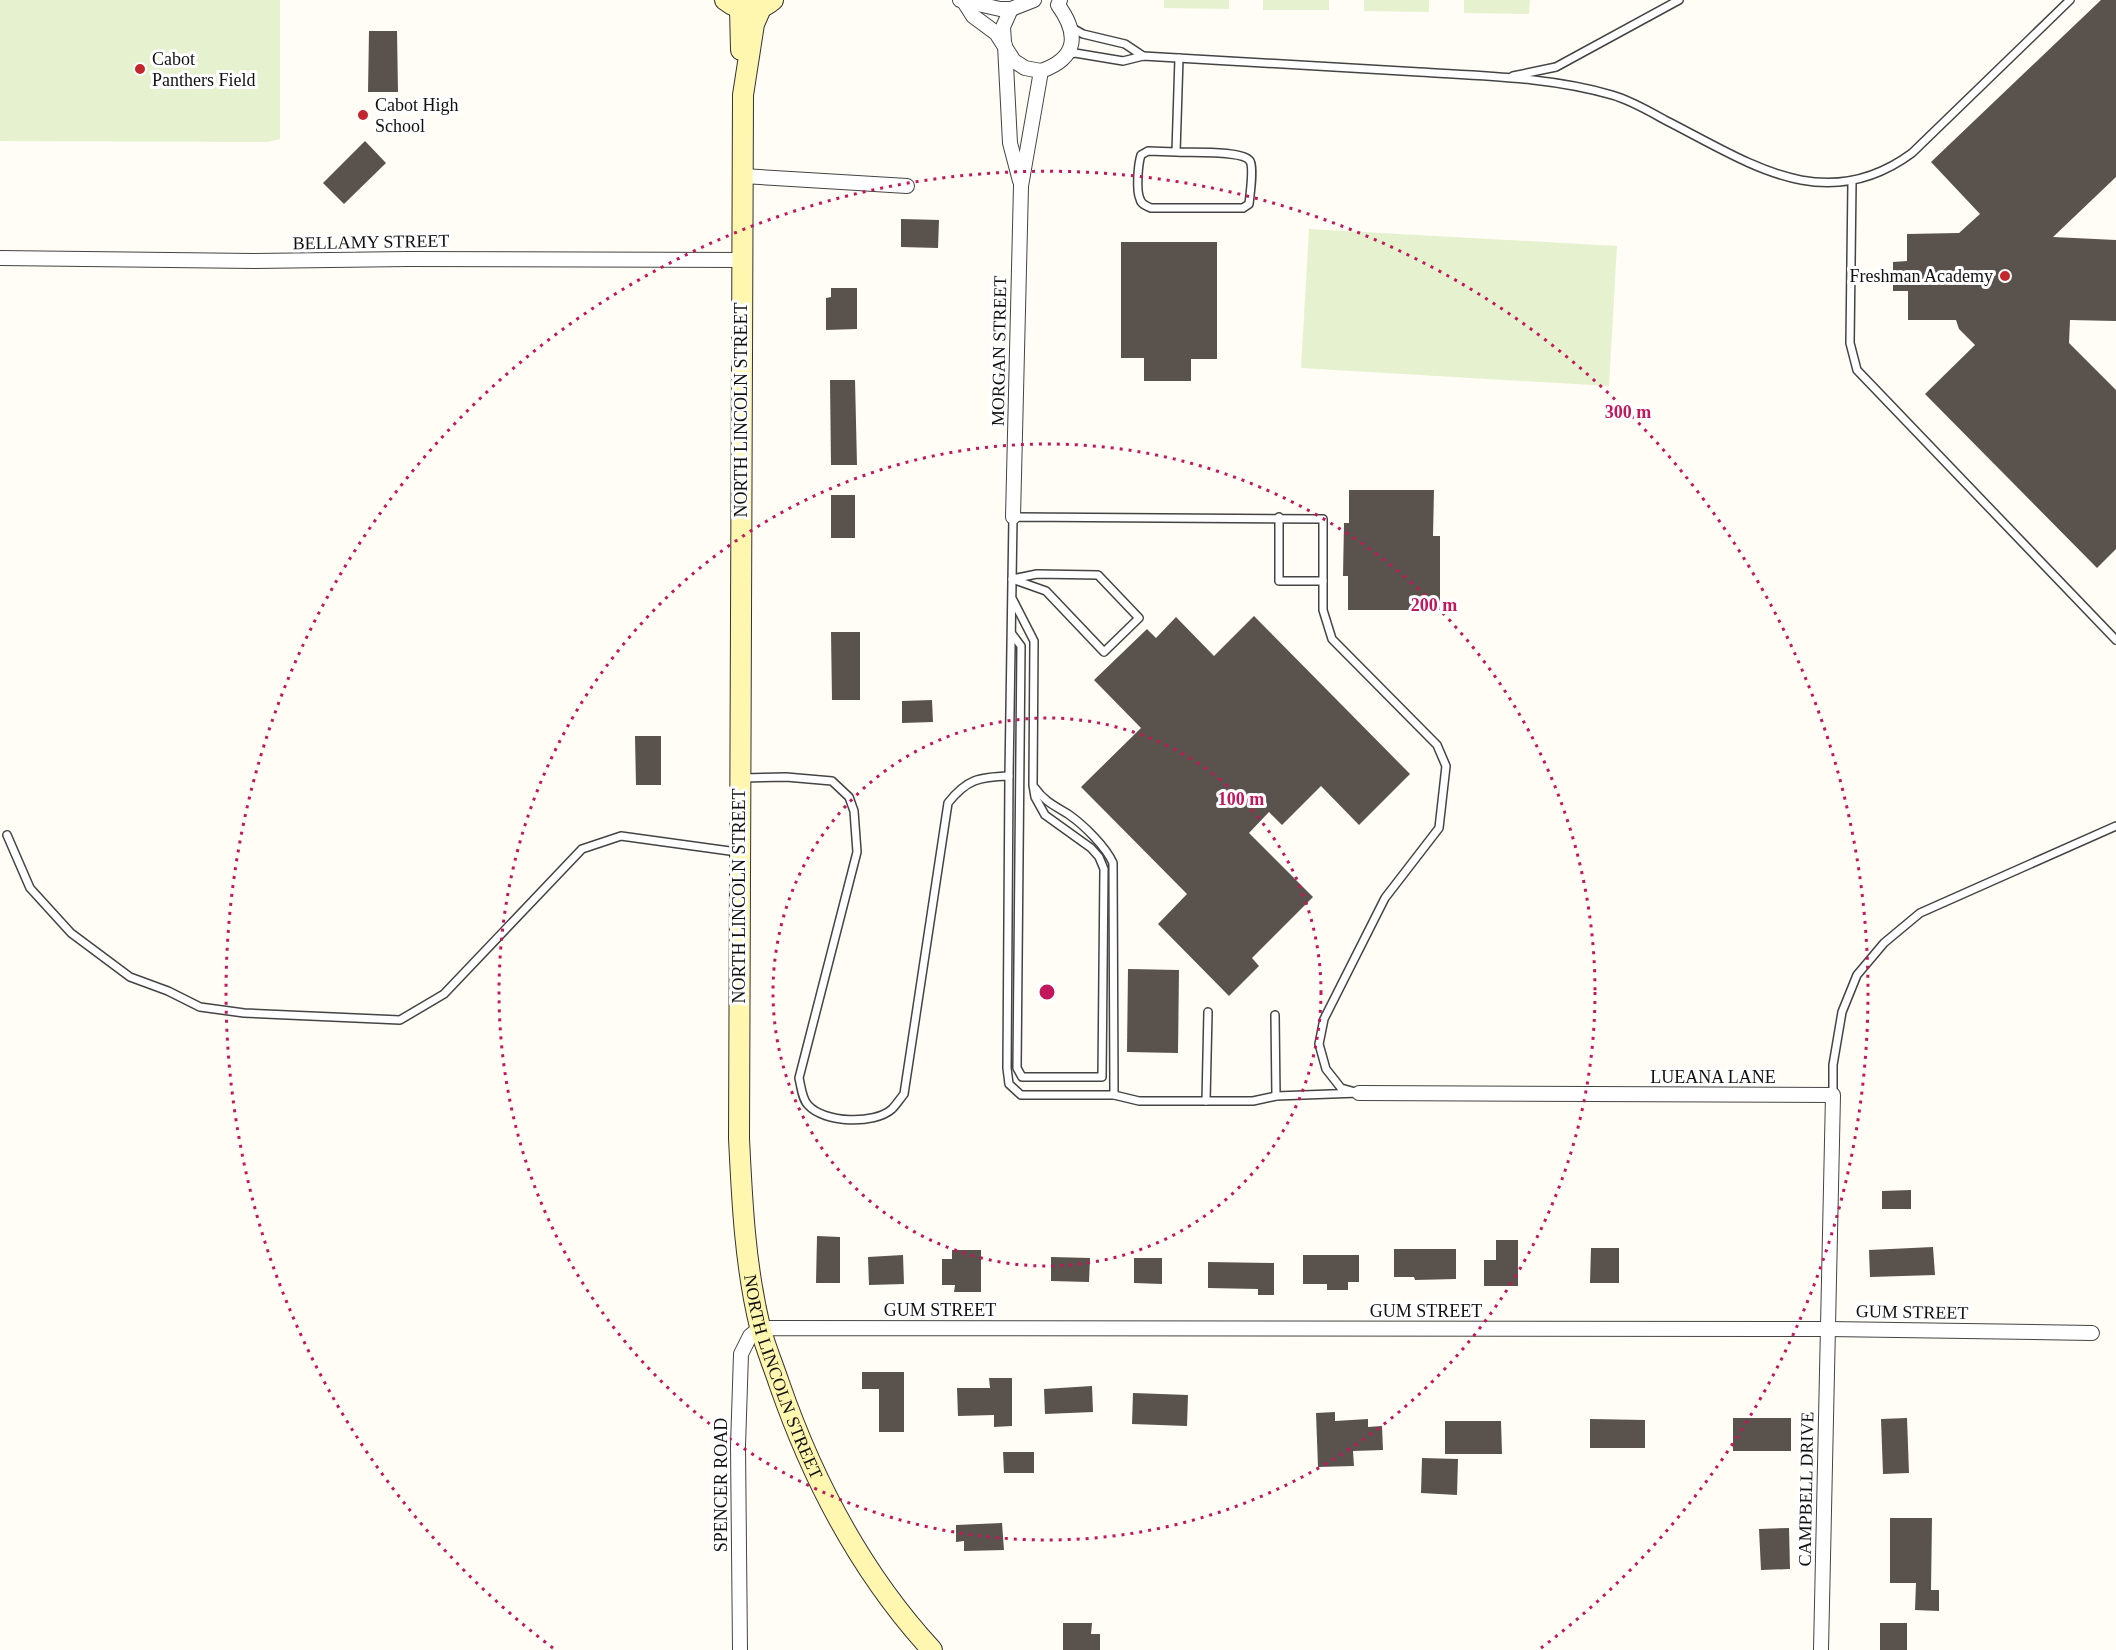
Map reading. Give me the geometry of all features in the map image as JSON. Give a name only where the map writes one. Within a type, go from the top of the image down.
[{"type":"street","points":[[962,1],[1011,9],[1034,0]]},
{"type":"street","points":[[962,1],[973,16],[996,33],[1014,61],[1024,68],[1041,71],[1056,64],[1066,55],[1071,46],[1072,28],[1055,2]]},
{"type":"street","points":[[733,4],[751,10],[767,4]]},
{"type":"street","name":"NORTH LINCOLN STREET","points":[[733,4],[743,95],[738,1137],[744,1236],[760,1328],[792,1420],[824,1494],[883,1590],[932,1650]]},
{"type":"street","name":"NORTH LINCOLN STREET","points":[[743,95],[754,24],[767,4]]},
{"type":"street","name":"MORGAN STREET","points":[[1011,9],[1003,27],[1010,143],[1022,186]]},
{"type":"street","name":"MORGAN STREET","points":[[1013,517],[1022,186],[1041,71]]},
{"type":"street","points":[[743,176],[907,186]]},
{"type":"street","name":"BELLAMY STREET","points":[[0,258],[254,261],[408,259],[742,261]]},
{"type":"street","name":"LUEANA LANE","points":[[1359,1093],[1833,1095]]},
{"type":"street","points":[[1828,1329],[1833,1095]]},
{"type":"street","name":"GUM STREET","points":[[760,1328],[1828,1329],[2092,1333]]},
{"type":"street","name":"SPENCER ROAD","points":[[740,1650],[738,1446],[741,1354],[750,1336],[760,1328]]},
{"type":"street","name":"CAMPBELL DRIVE","points":[[1821,1650],[1828,1329]]},
{"type":"lane","points":[[1505,77],[1556,67],[1679,0]]},
{"type":"lane","points":[[1066,55],[1075,53],[1123,61],[1143,56],[1505,77],[1587,89],[1614,95],[1759,166],[1794,180],[1823,184],[1852,182],[1892,167],[1912,153],[2070,0]]},
{"type":"lane","points":[[1072,28],[1083,34],[1125,44],[1143,56]]},
{"type":"lane","points":[[1176,152],[1179,58]]},
{"type":"lane","points":[[1148,151],[1176,152],[1238,154],[1248,158],[1251,164],[1249,204],[1243,208],[1151,208],[1144,206],[1139,199],[1141,155],[1148,151]]},
{"type":"lane","points":[[1852,182],[1850,343],[1857,370],[2116,640]]},
{"type":"lane","points":[[1013,517],[1323,519],[1323,610],[1332,639],[1437,745],[1446,766],[1438,828],[1385,898],[1324,1019],[1319,1044],[1326,1070],[1341,1089],[1359,1093],[1276,1096],[1253,1101],[1139,1101],[1114,1095],[1021,1095],[1010,1084],[1007,1068],[1013,517]]},
{"type":"lane","points":[[1279,518],[1279,581],[1323,581]]},
{"type":"lane","points":[[1037,574],[1098,575],[1139,618],[1104,652],[1046,591],[1012,579],[1037,574]]},
{"type":"lane","points":[[1012,597],[1034,641],[1032,785],[1035,797],[1045,815],[1091,848],[1099,857],[1104,868],[1102,1077],[1022,1077],[1017,1068],[1021,646],[1012,634]]},
{"type":"lane","points":[[739,778],[786,777],[832,781],[849,796],[854,811],[857,852],[800,1078],[806,1103],[818,1114],[833,1119],[871,1119],[891,1110],[904,1094],[948,803],[960,788],[984,777],[1009,776]]},
{"type":"lane","points":[[1032,785],[1042,797],[1070,816],[1108,851],[1113,863],[1114,1095]]},
{"type":"lane","points":[[1833,1095],[1833,1065],[1842,1012],[1857,975],[1884,943],[1920,913],[2116,826]]},
{"type":"lane","points":[[7,836],[30,888],[70,933],[130,977],[168,991],[200,1007],[244,1013],[400,1020],[444,994],[582,849],[621,836],[740,852]]},
{"type":"lane","points":[[1206,1101],[1208,1012]]},
{"type":"lane","points":[[1275,1015],[1276,1096]]},
{"type":"green space","name":"Cabot Panthers Field","points":[[0,0],[280,0],[280,139],[268,142],[0,141]]},
{"type":"green space","points":[[1164,0],[1229,0],[1229,9],[1164,8]]},
{"type":"green space","points":[[1263,0],[1329,0],[1329,10],[1263,10]]},
{"type":"green space","points":[[1364,0],[1429,0],[1429,12],[1364,11]]},
{"type":"green space","points":[[1464,0],[1530,0],[1529,14],[1464,13]]},
{"type":"green space","points":[[1309,229],[1617,246],[1609,386],[1301,368]]},
{"type":"building","name":"Freshman Academy","points":[[2101,0],[2116,0],[2116,177],[2053,237],[2116,240],[2116,321],[2070,320],[2069,343],[2116,390],[2116,549],[2097,568],[1925,394],[1975,345],[1959,329],[1956,320],[1908,320],[1908,291],[1893,291],[1893,262],[1907,261],[1907,234],[1959,233],[1980,214],[1931,162]]},
{"type":"building","points":[[369,31],[397,31],[398,92],[368,92]]},
{"type":"building","points":[[365,141],[386,163],[344,204],[323,183]]},
{"type":"building","points":[[901,219],[939,220],[938,248],[901,247]]},
{"type":"building","points":[[1121,242],[1217,242],[1217,359],[1191,359],[1191,381],[1144,381],[1144,358],[1121,358]]},
{"type":"building","points":[[831,288],[857,288],[857,329],[826,330],[826,298],[831,297]]},
{"type":"building","points":[[830,380],[855,380],[857,465],[831,465]]},
{"type":"building","points":[[1349,490],[1434,490],[1433,536],[1440,536],[1440,610],[1348,610],[1348,576],[1343,576],[1344,523],[1349,523]]},
{"type":"building","points":[[831,495],[855,495],[855,538],[831,538]]},
{"type":"building","points":[[1254,616],[1410,774],[1359,825],[1321,786],[1282,825],[1269,812],[1249,833],[1313,897],[1252,958],[1259,966],[1229,996],[1158,924],[1187,894],[1081,787],[1141,728],[1094,680],[1147,629],[1156,638],[1176,617],[1214,656]]},
{"type":"building","points":[[831,632],[860,632],[860,700],[832,700]]},
{"type":"building","points":[[932,700],[933,722],[902,723],[902,701]]},
{"type":"building","points":[[635,736],[661,736],[661,785],[636,785]]},
{"type":"building","points":[[1128,969],[1179,970],[1178,1053],[1127,1052]]},
{"type":"building","points":[[1911,1190],[1911,1209],[1882,1209],[1882,1191]]},
{"type":"building","points":[[817,1236],[840,1237],[840,1283],[816,1283]]},
{"type":"building","points":[[1496,1240],[1518,1240],[1518,1286],[1484,1286],[1484,1260],[1496,1260]]},
{"type":"building","points":[[1933,1247],[1935,1275],[1870,1277],[1869,1250]]},
{"type":"building","points":[[1591,1248],[1619,1248],[1619,1283],[1590,1283]]},
{"type":"building","points":[[1394,1249],[1456,1249],[1456,1279],[1415,1280],[1414,1277],[1394,1277]]},
{"type":"building","points":[[952,1250],[981,1250],[981,1292],[954,1292],[955,1285],[942,1285],[942,1259],[952,1259]]},
{"type":"building","points":[[903,1255],[904,1284],[869,1285],[868,1257]]},
{"type":"building","points":[[1303,1255],[1359,1255],[1359,1282],[1348,1282],[1348,1290],[1327,1290],[1327,1284],[1303,1284]]},
{"type":"building","points":[[1051,1257],[1090,1258],[1089,1282],[1051,1281]]},
{"type":"building","points":[[1134,1258],[1162,1258],[1162,1284],[1134,1283]]},
{"type":"building","points":[[1208,1262],[1274,1263],[1274,1295],[1258,1295],[1258,1289],[1208,1288]]},
{"type":"building","points":[[862,1372],[904,1372],[904,1432],[879,1432],[879,1389],[862,1389]]},
{"type":"building","points":[[989,1378],[1012,1378],[1012,1426],[994,1427],[994,1415],[958,1416],[957,1388],[990,1388]]},
{"type":"building","points":[[1092,1386],[1093,1412],[1045,1414],[1044,1389]]},
{"type":"building","points":[[1133,1393],[1188,1395],[1187,1426],[1132,1424]]},
{"type":"building","points":[[1335,1412],[1335,1421],[1368,1419],[1368,1427],[1382,1426],[1383,1450],[1353,1451],[1354,1466],[1318,1467],[1316,1413]]},
{"type":"building","points":[[1733,1418],[1791,1418],[1791,1451],[1733,1451]]},
{"type":"building","points":[[1907,1418],[1909,1473],[1883,1474],[1881,1419]]},
{"type":"building","points":[[1590,1419],[1645,1420],[1645,1448],[1590,1448]]},
{"type":"building","points":[[1445,1421],[1501,1421],[1502,1454],[1445,1454]]},
{"type":"building","points":[[1003,1452],[1034,1452],[1034,1473],[1004,1473]]},
{"type":"building","points":[[1422,1458],[1458,1459],[1457,1495],[1421,1493]]},
{"type":"building","points":[[1890,1518],[1932,1518],[1931,1590],[1939,1590],[1939,1611],[1915,1610],[1916,1583],[1890,1583]]},
{"type":"building","points":[[1002,1523],[1004,1550],[964,1551],[964,1541],[956,1542],[956,1525]]},
{"type":"building","points":[[1789,1528],[1790,1569],[1761,1570],[1759,1529]]},
{"type":"building","points":[[1063,1623],[1092,1623],[1091,1634],[1100,1634],[1100,1650],[1063,1650]]},
{"type":"building","points":[[1880,1623],[1907,1623],[1907,1650],[1880,1650]]},
{"type":"place","name":"Cabot Panthers Field","points":[[140,69]]},
{"type":"place","name":"Cabot High School","points":[[363,115]]},
{"type":"place","name":"Freshman Academy","points":[[2005,276]]}]
